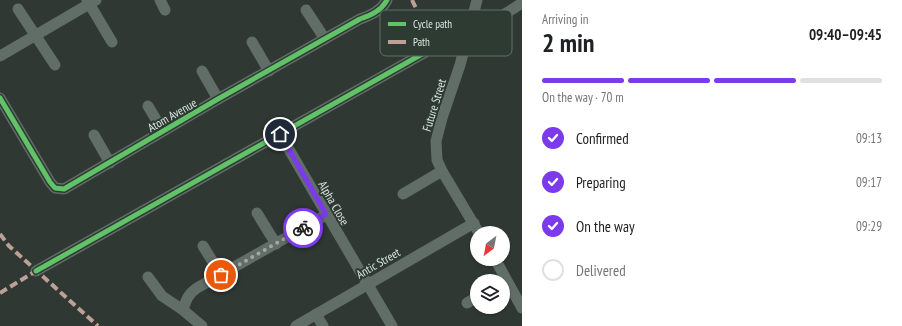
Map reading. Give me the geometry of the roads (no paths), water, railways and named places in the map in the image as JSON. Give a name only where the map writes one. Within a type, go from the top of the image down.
[{"type":"street","points":[[160,0],[166,10]]},
{"type":"street","name":"Atom Avenue","points":[[0,98],[45,175],[55,188],[64,189],[218,99],[360,19],[372,14],[382,8],[387,0]]},
{"type":"street","name":"Future Street","points":[[474,10],[477,0]]},
{"type":"street","points":[[0,56],[91,1],[112,42]]},
{"type":"street","points":[[511,10],[522,3]]},
{"type":"street","points":[[18,9],[55,66]]},
{"type":"street","points":[[306,10],[325,39]]},
{"type":"street","points":[[252,42],[269,71]]},
{"type":"street","points":[[36,271],[417,56]]},
{"type":"street","name":"Future Street","points":[[462,56],[436,141],[437,160],[442,171],[476,226]]},
{"type":"street","points":[[202,71],[218,99]]},
{"type":"street","points":[[148,106],[164,131]]},
{"type":"street","name":"Alpha Close","points":[[280,134],[392,326]]},
{"type":"street","points":[[94,135],[110,163]]},
{"type":"street","points":[[403,194],[442,171]]},
{"type":"street","points":[[258,213],[276,244]]},
{"type":"street","points":[[183,310],[189,294],[326,214]]},
{"type":"street","name":"Antic Street","points":[[296,326],[367,284],[470,232]]},
{"type":"street","points":[[203,246],[221,275]]},
{"type":"street","points":[[148,277],[162,296],[183,310],[202,326]]},
{"type":"street","points":[[510,288],[522,308]]},
{"type":"street","points":[[466,303],[470,301]]},
{"type":"street","points":[[316,314],[323,326]]}]
